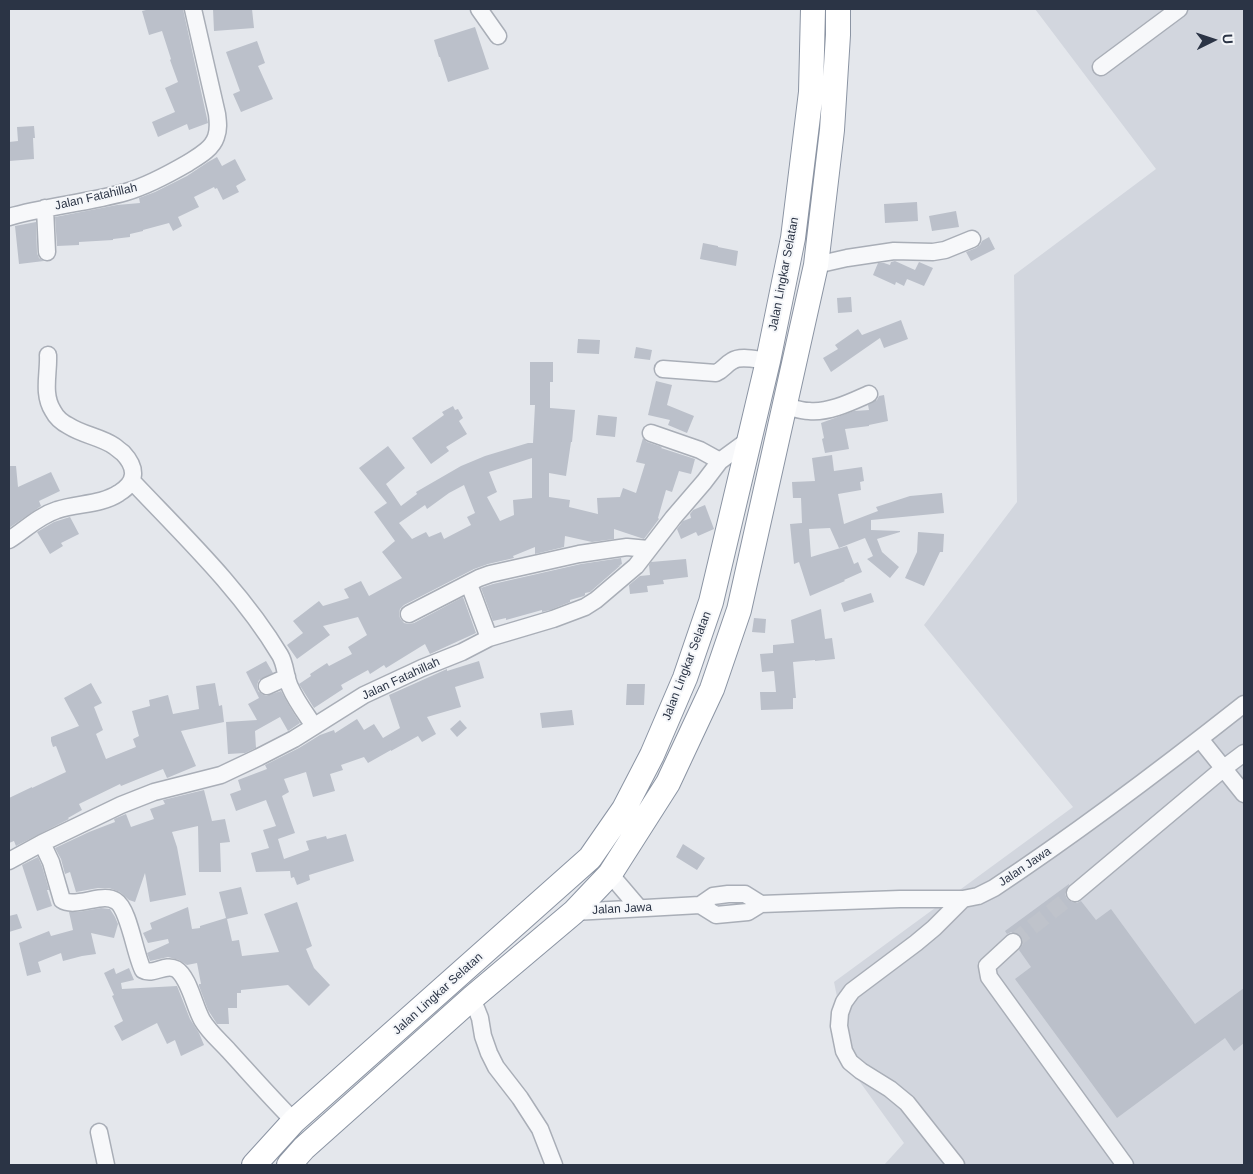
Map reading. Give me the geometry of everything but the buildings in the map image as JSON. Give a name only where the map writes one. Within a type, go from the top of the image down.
[{"type":"highway","name":"Jalan Lingkar Selatan","points":[[254,1165],[294,1121],[590,858],[624,809],[652,755],[681,686],[711,602],[768,361],[794,228],[811,92],[813,9]]},
{"type":"highway","name":"Jalan Lingkar Selatan","points":[[289,1165],[304,1148],[472,998],[574,912],[610,874],[668,783],[712,689],[736,619],[786,406],[816,265],[832,130],[838,9]]},
{"type":"highway","points":[[624,809],[646,818]]},
{"type":"street","name":"Jalan Fatahillah","points":[[9,217],[139,188],[183,166],[199,156],[212,144],[219,128],[193,9]]},
{"type":"street","points":[[479,9],[498,36]]},
{"type":"street","points":[[1101,66],[1179,9]]},
{"type":"street","points":[[45,208],[46,252]]},
{"type":"street","points":[[816,265],[894,251],[933,252],[945,250],[972,239]]},
{"type":"street","points":[[9,540],[49,513],[117,495],[128,488],[134,474],[133,468],[126,457],[116,446],[69,427],[52,410],[46,384],[49,367],[48,355]]},
{"type":"street","points":[[663,369],[716,373],[721,371],[730,361],[736,359],[768,361]]},
{"type":"street","points":[[786,406],[804,411],[815,411],[841,405],[869,394]]},
{"type":"street","points":[[651,432],[700,450],[720,461]]},
{"type":"street","name":"Jalan Fatahillah","points":[[9,861],[42,843],[136,799],[154,792],[221,775],[279,748],[364,695],[462,652],[489,638],[553,619],[585,607],[636,566],[720,461],[750,439]]},
{"type":"street","points":[[132,481],[222,577],[240,599],[280,655],[290,688],[314,726]]},
{"type":"street","points":[[409,614],[490,574],[579,554],[626,546],[648,549]]},
{"type":"street","points":[[469,584],[489,638]]},
{"type":"street","points":[[267,686],[287,677]]},
{"type":"street","name":"Jalan Jawa","points":[[574,912],[700,905],[716,915],[748,912],[761,904],[963,899],[978,896],[994,888],[1090,822],[1244,704]]},
{"type":"street","points":[[1200,738],[1244,794]]},
{"type":"street","points":[[1075,893],[1244,752]]},
{"type":"street","points":[[42,843],[62,900],[68,903],[104,898],[116,901],[123,909],[143,970],[149,972],[171,968],[181,974],[202,1021],[208,1029],[294,1121]]},
{"type":"street","points":[[610,874],[639,908]]},
{"type":"street","points":[[956,1165],[907,1103],[850,1062],[844,1051],[839,1026],[840,1013],[844,1002],[852,991],[916,944],[963,899]]},
{"type":"street","points":[[1013,942],[987,966],[989,978],[1125,1165]]},
{"type":"street","points":[[472,998],[480,1018],[483,1036],[489,1053],[496,1067],[520,1098],[540,1129],[554,1165]]},
{"type":"street","points":[[99,1132],[106,1165]]},
{"type":"shaded area","points":[[1035,9],[1244,9],[1244,1165],[884,1165],[904,1143],[852,1071],[834,982],[1073,807],[924,625],[1017,502],[1014,275],[1156,169]]},
{"type":"tunnel","points":[[1013,942],[1075,893]]}]
